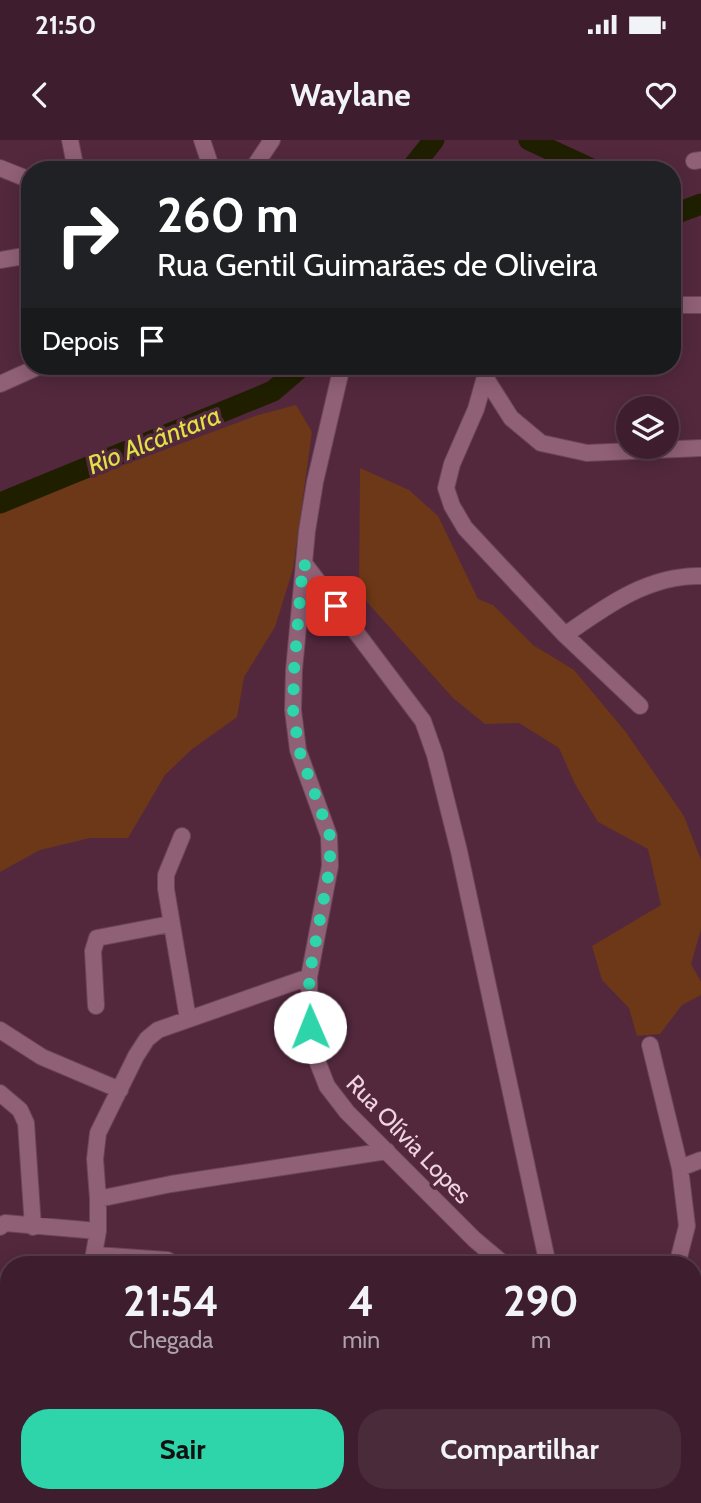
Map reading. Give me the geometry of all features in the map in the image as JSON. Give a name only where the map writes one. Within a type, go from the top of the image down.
[{"type":"street","points":[[70,140],[74,161]]},
{"type":"street","points":[[202,140],[209,161]]},
{"type":"street","points":[[259,161],[272,140]]},
{"type":"street","points":[[0,168],[21,176]]},
{"type":"street","points":[[0,260],[21,256]]},
{"type":"street","points":[[681,305],[701,304]]},
{"type":"street","points":[[0,384],[21,375]]},
{"type":"street","name":"Rua Olívia Lopes","points":[[338,375],[315,482],[303,563],[294,670],[293,710],[299,750],[330,836],[330,866],[309,977],[310,1027],[316,1058],[327,1086],[347,1112],[494,1256]]},
{"type":"street","points":[[482,375],[476,409],[452,464],[446,488],[452,506],[465,528],[565,635],[640,706]]},
{"type":"street","points":[[485,375],[511,418],[541,443],[587,453],[701,448]]},
{"type":"street","points":[[303,563],[391,681],[414,707],[423,721],[435,755],[459,851],[546,1256]]},
{"type":"street","points":[[565,635],[615,600],[659,581],[701,576]]},
{"type":"street","points":[[182,836],[166,875],[170,924],[188,1019]]},
{"type":"street","points":[[96,1006],[93,951],[97,938],[170,924]]},
{"type":"street","points":[[95,1256],[98,1231],[95,1159],[98,1133],[147,1039],[158,1030],[309,977]]},
{"type":"street","points":[[0,1030],[42,1057],[120,1090]]},
{"type":"street","points":[[650,1045],[680,1168],[687,1226],[679,1256]]},
{"type":"street","points":[[0,1093],[20,1110],[26,1123],[33,1227]]},
{"type":"street","points":[[98,1199],[171,1184],[387,1152]]},
{"type":"street","points":[[680,1168],[701,1160]]},
{"type":"street","points":[[2,1224],[98,1231]]},
{"type":"shaded area","points":[[296,405],[312,432],[293,569],[275,627],[244,677],[237,717],[191,750],[165,775],[128,838],[90,838],[40,850],[0,872],[0,511],[258,415]]},
{"type":"shaded area","points":[[360,468],[409,490],[438,516],[478,599],[493,605],[533,645],[574,670],[625,731],[684,816],[701,860],[701,929],[691,964],[701,982],[701,995],[682,1005],[660,1034],[637,1036],[629,1008],[602,980],[592,946],[661,905],[648,849],[598,822],[575,784],[559,748],[519,723],[485,724],[453,698],[359,593]]},
{"type":"waterway","name":"Rio Alcântara","points":[[417,161],[434,140]]},
{"type":"waterway","name":"Rio Alcântara","points":[[529,140],[574,161]]},
{"type":"waterway","name":"Rio Alcântara","points":[[681,212],[701,204]]},
{"type":"waterway","name":"Rio Alcântara","points":[[0,503],[273,391],[292,375]]},
{"type":"route","points":[[310,1027],[309,977],[330,866],[330,836],[299,750],[293,710],[303,563],[336,606]]}]
